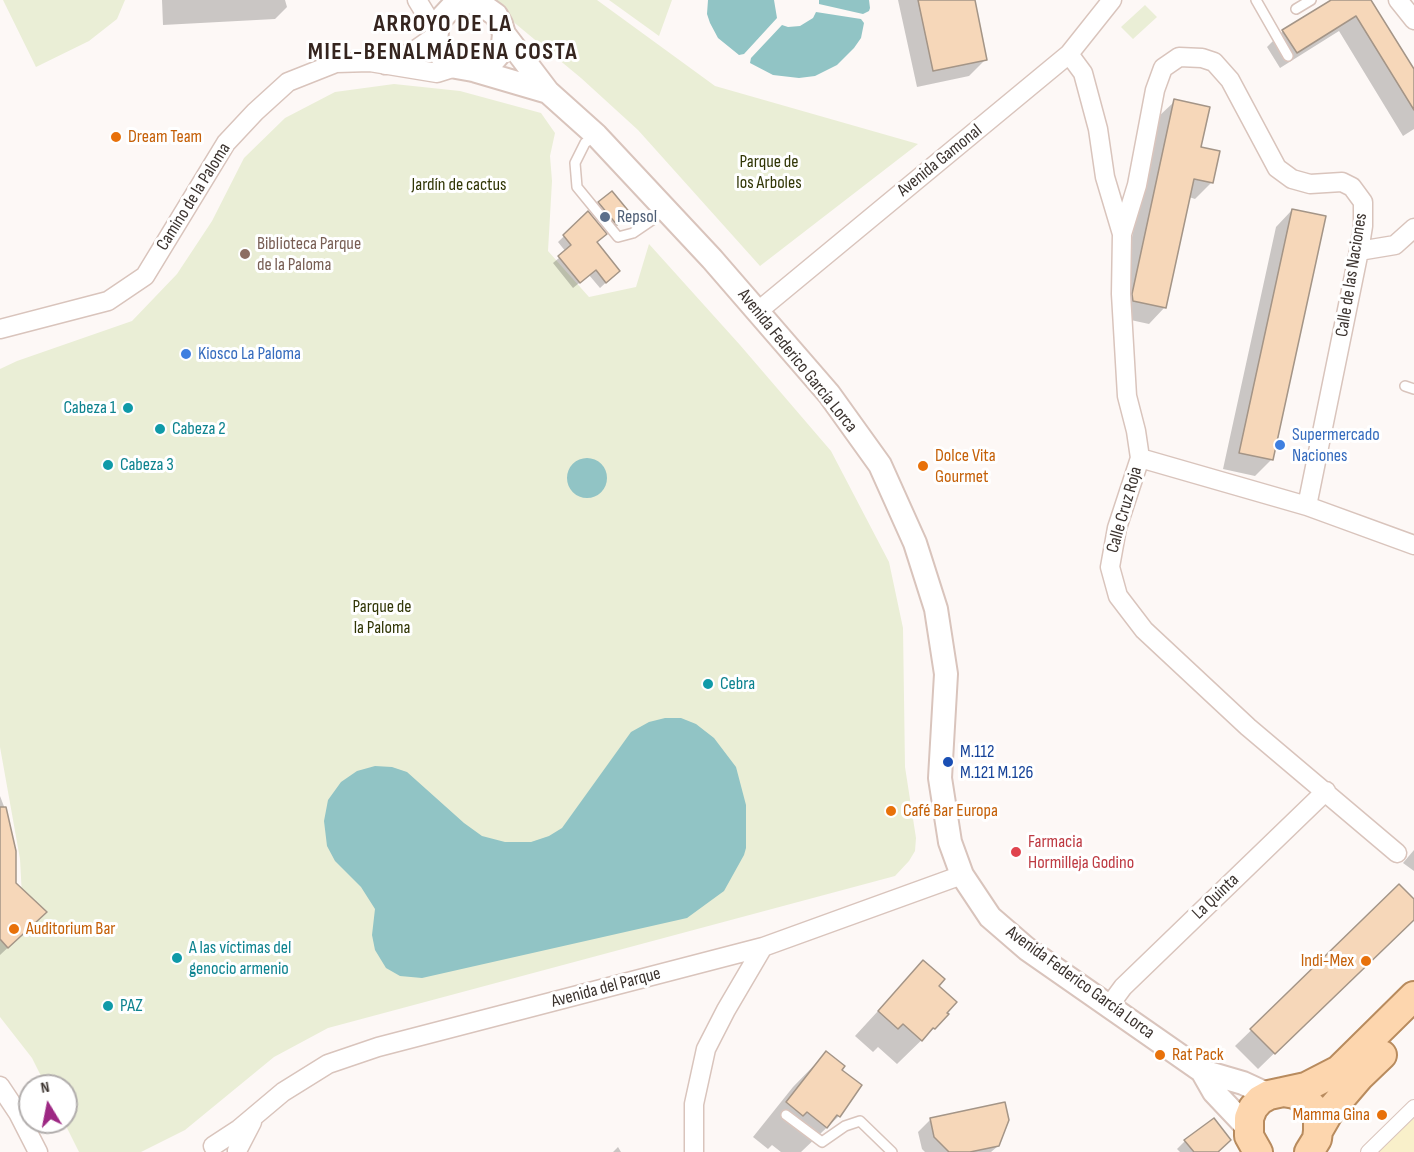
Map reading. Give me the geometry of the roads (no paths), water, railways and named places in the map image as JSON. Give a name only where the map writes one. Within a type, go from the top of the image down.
[{"type":"main road","points":[[1249,1142],[1249,1118],[1253,1108],[1269,1092],[1306,1087],[1339,1070],[1414,996]]},
{"type":"main road","points":[[1313,1141],[1329,1112],[1359,1077],[1414,1024]]},
{"type":"main road","points":[[1269,1092],[1295,1094],[1313,1108],[1318,1120],[1313,1141]]},
{"type":"street","points":[[385,65],[415,50],[436,33],[444,14],[461,2],[479,3],[496,15],[504,34],[499,54],[483,67],[465,69],[442,57],[438,49],[436,33],[417,0]]},
{"type":"street","name":"Avenida Gamonal","points":[[758,312],[1069,54],[1112,0]]},
{"type":"street","points":[[1398,0],[1414,20]]},
{"type":"street","name":"Avenida Federico García Lorca","points":[[504,34],[548,92],[596,135],[758,312],[829,394],[879,465],[915,543],[936,609],[946,674],[940,777],[950,842],[962,876],[990,917],[1027,949],[1202,1071]]},
{"type":"street","name":"Calle Cruz Roja","points":[[1069,54],[1083,73],[1098,129],[1105,177],[1122,234],[1121,294],[1127,396],[1140,458],[1117,528],[1110,567],[1118,596],[1144,630],[1248,727],[1397,853]]},
{"type":"street","name":"Calle de las Naciones","points":[[1122,234],[1137,184],[1155,90],[1163,68],[1179,57],[1202,58],[1214,62],[1230,80],[1277,168],[1292,179],[1310,184],[1342,182],[1352,187],[1363,202],[1363,226],[1359,251],[1307,506]]},
{"type":"street","name":"Camino de la Paloma","points":[[0,329],[108,301],[145,276],[226,142],[288,82],[336,63],[370,62],[437,73],[465,69]]},
{"type":"street","name":"Avenida Federico García Lorca","points":[[465,69],[548,92]]},
{"type":"street","points":[[1359,251],[1395,245],[1414,228]]},
{"type":"street","points":[[1140,458],[1307,506],[1414,545]]},
{"type":"street","name":"La Quinta","points":[[1109,1006],[1124,987],[1326,791]]},
{"type":"street","name":"Avenida del Parque","points":[[208,1149],[239,1129],[283,1092],[328,1064],[378,1047],[763,946],[962,876]]},
{"type":"street","points":[[694,1152],[694,1104],[706,1049],[763,946]]},
{"type":"street","points":[[1202,1071],[1269,1092]]},
{"type":"street","points":[[1202,1071],[1249,1142]]},
{"type":"street","points":[[0,1086],[18,1113],[38,1152]]},
{"type":"street","points":[[1368,1152],[1414,1107]]},
{"type":"street","name":"Avenida del Parque","points":[[238,1151],[257,1113]]},
{"type":"street","points":[[208,1149],[221,1145],[238,1151]]},
{"type":"lane","points":[[1256,0],[1288,56]]},
{"type":"lane","points":[[1296,9],[1311,0]]},
{"type":"lane","points":[[596,135],[585,143],[575,162],[577,187],[618,237],[633,233],[655,218],[664,207]]},
{"type":"lane","points":[[786,1115],[822,1142],[845,1126],[860,1120],[892,1152]]},
{"type":"water","points":[[708,0],[774,0],[777,18],[744,54],[739,55],[718,38],[707,14]]},
{"type":"water","points":[[819,0],[869,0],[870,8],[863,14],[819,4]]},
{"type":"water","points":[[816,12],[861,19],[864,23],[861,38],[837,65],[815,76],[799,78],[773,75],[750,63],[751,58],[782,25],[800,26],[813,18]]},
{"type":"water","points":[[587,458],[595,459],[601,464],[606,470],[606,486],[601,492],[595,497],[587,498],[579,497],[573,492],[568,486],[567,478],[568,470],[573,464],[579,459]]},
{"type":"water","points":[[665,718],[681,718],[696,724],[714,738],[736,767],[746,805],[746,848],[724,891],[687,918],[422,978],[400,976],[386,968],[375,950],[372,935],[375,909],[361,887],[335,861],[327,846],[324,821],[328,800],[341,782],[357,771],[375,766],[392,767],[407,772],[482,836],[505,842],[531,842],[549,836],[562,828],[631,732],[649,722]]},
{"type":"place","name":"Dream Team","points":[[116,137]]},
{"type":"place","name":"Repsol","points":[[605,217]]},
{"type":"place","name":"Biblioteca Parque de la Paloma","points":[[245,254]]},
{"type":"place","name":"Kiosco La Paloma","points":[[186,354]]},
{"type":"place","name":"Cabeza 1","points":[[128,408]]},
{"type":"place","name":"Cabeza 2","points":[[160,429]]},
{"type":"place","name":"Supermercado Naciones","points":[[1280,445]]},
{"type":"place","name":"Cabeza 3","points":[[108,465]]},
{"type":"place","name":"Dolce Vita Gourmet","points":[[923,466]]},
{"type":"place","name":"Cebra","points":[[708,684]]},
{"type":"place","name":"M.112 M.121 M.126","points":[[948,762]]},
{"type":"place","name":"Café Bar Europa","points":[[891,811]]},
{"type":"place","name":"Farmacia Hormilleja Godino","points":[[1016,852]]},
{"type":"place","name":"Auditorium Bar","points":[[14,929]]},
{"type":"place","name":"A las víctimas del genocio armenio","points":[[177,958]]},
{"type":"place","name":"Indi-Mex","points":[[1366,961]]},
{"type":"place","name":"PAZ","points":[[108,1006]]},
{"type":"place","name":"Rat Pack","points":[[1160,1055]]},
{"type":"place","name":"Mamma Gina","points":[[1382,1115]]},
{"type":"district","name":"ARROYO DE LA MIEL-BENALMÁDENA COSTA","points":[[443,39]]},
{"type":"park label","name":"Parque de los Arboles","points":[[769,172]]},
{"type":"park label","name":"Jardín de cactus","points":[[459,185]]},
{"type":"park label","name":"Parque de la Paloma","points":[[382,617]]}]
